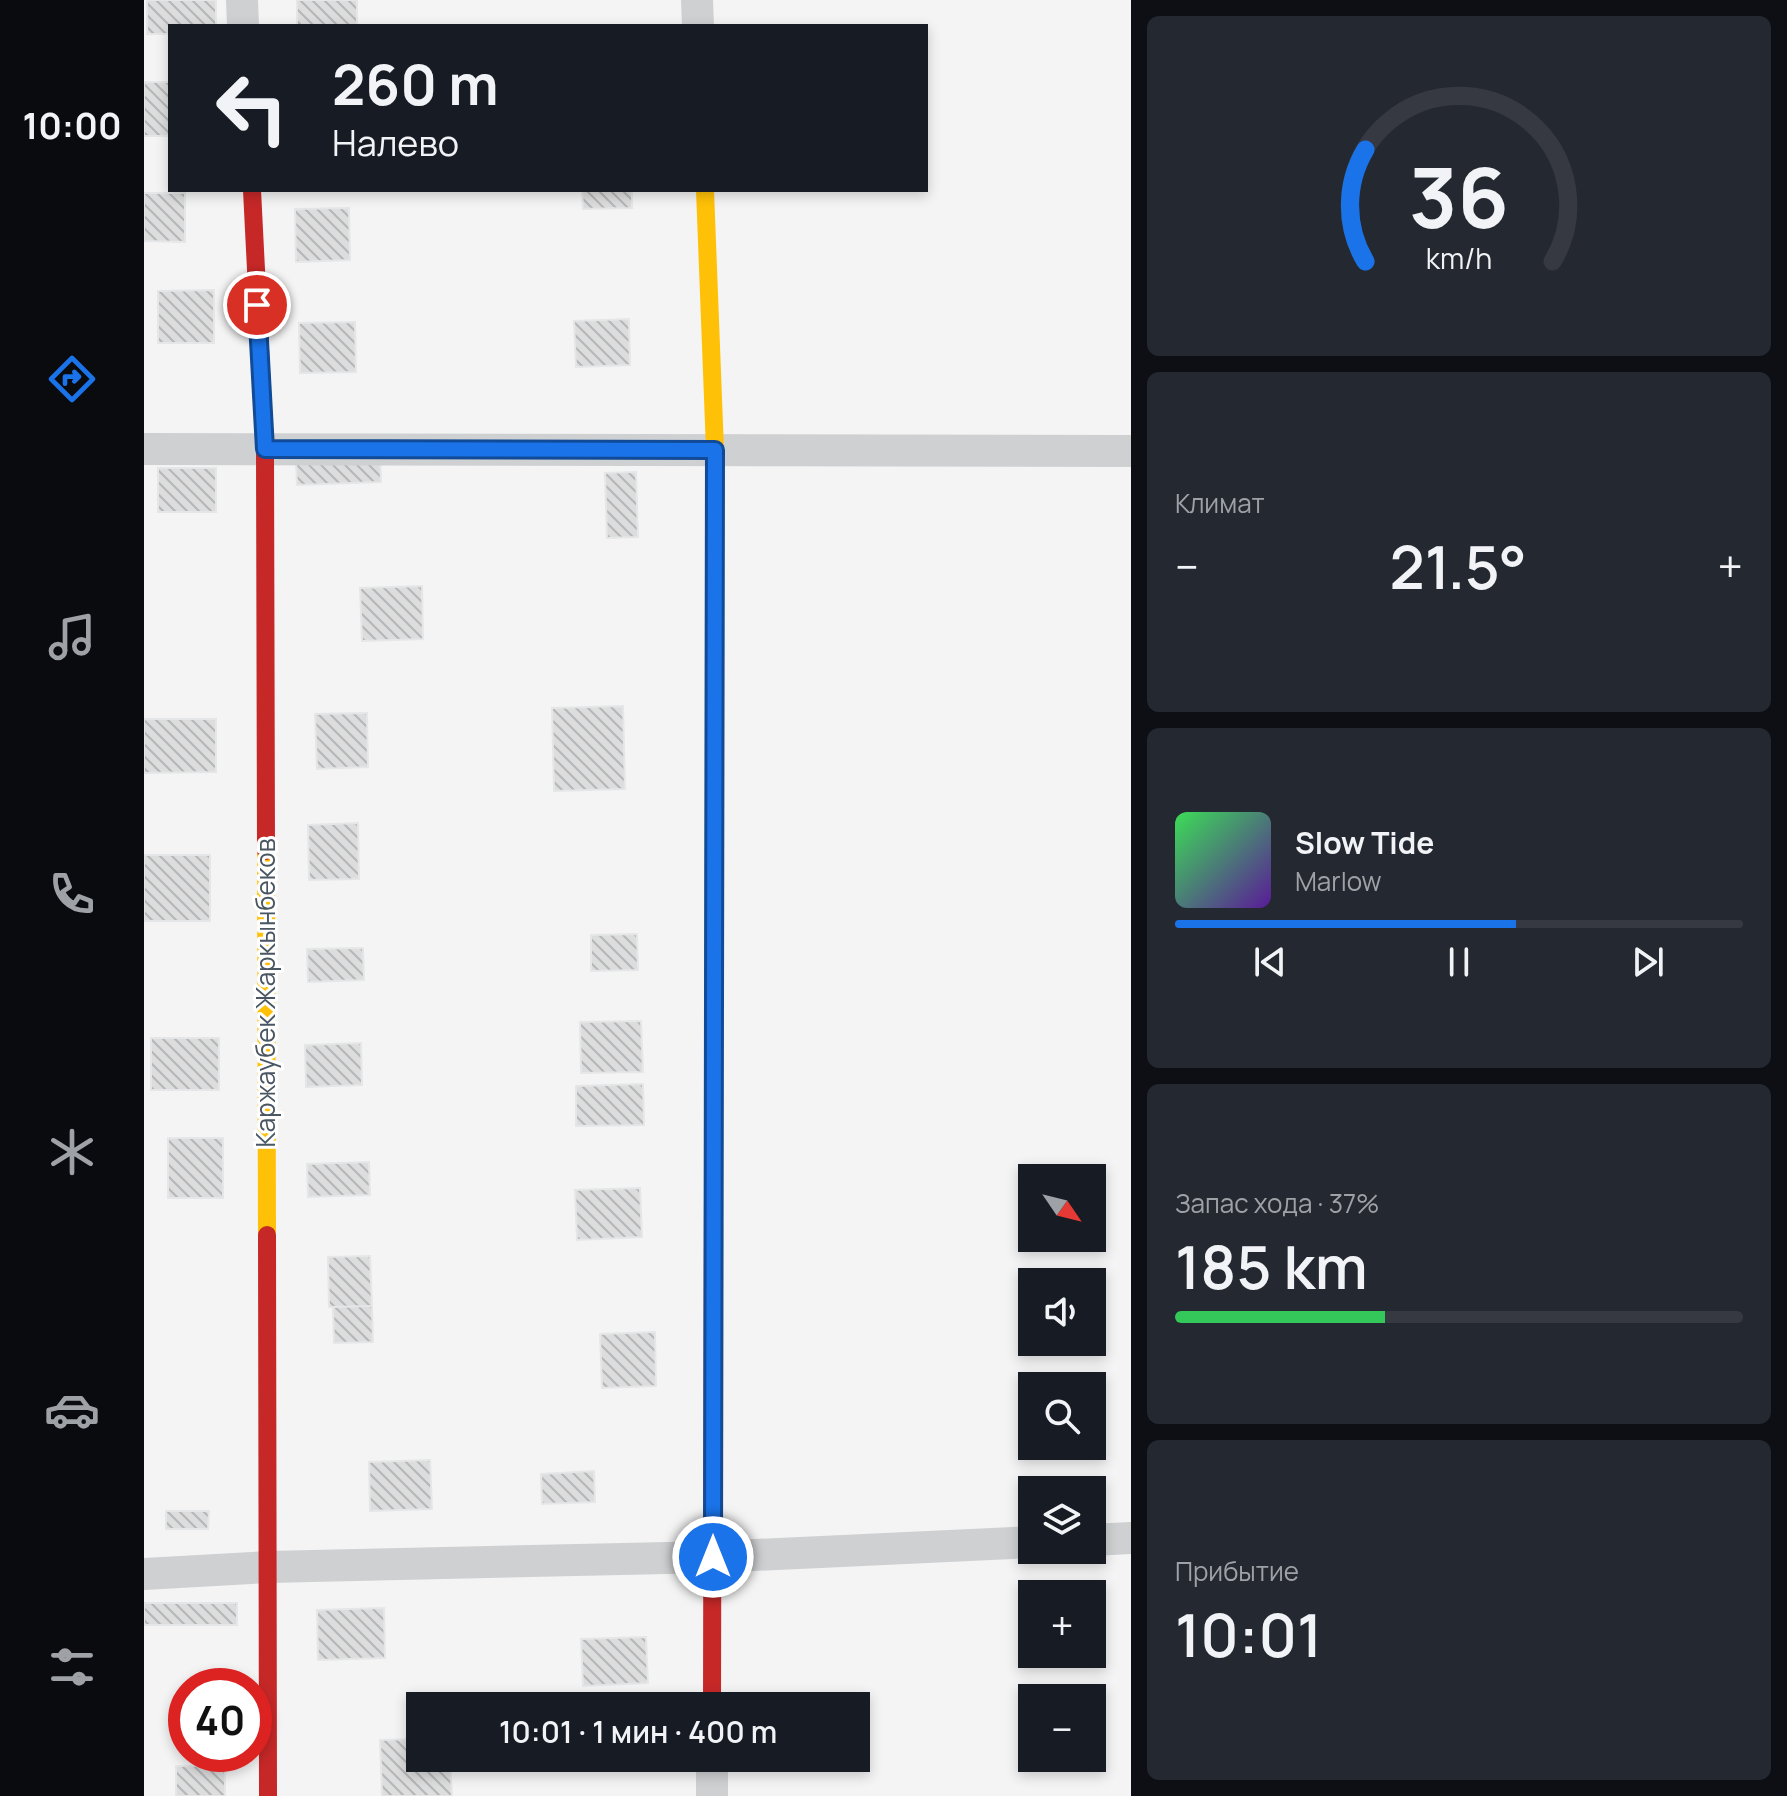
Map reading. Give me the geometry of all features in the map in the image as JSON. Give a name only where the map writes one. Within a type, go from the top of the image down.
[{"type":"street","points":[[242,0],[243,24]]},
{"type":"street","points":[[697,0],[698,24]]},
{"type":"street","name":"Каржаубек Жаркынбеков","points":[[252,192],[265,449],[268,1796]]},
{"type":"street","points":[[705,192],[715,450],[712,1692]]},
{"type":"street","points":[[144,449],[1131,451]]},
{"type":"street","points":[[1106,1539],[1131,1538]]},
{"type":"street","points":[[144,1574],[268,1567],[713,1557],[1018,1543]]},
{"type":"street","points":[[712,1772],[712,1796]]},
{"type":"building","points":[[147,0],[216,0],[216,24],[168,24],[168,34],[147,34]]},
{"type":"building","points":[[297,0],[357,0],[357,24],[297,24]]},
{"type":"building","points":[[144,82],[168,82],[168,136],[144,136]]},
{"type":"building","points":[[582,192],[632,192],[632,208],[583,209]]},
{"type":"building","points":[[144,193],[185,193],[185,242],[144,241]]},
{"type":"building","points":[[349,208],[350,260],[296,262],[295,209]]},
{"type":"building","points":[[214,290],[214,343],[158,343],[158,291]]},
{"type":"building","points":[[629,319],[630,365],[576,367],[574,321]]},
{"type":"building","points":[[355,322],[356,372],[300,373],[299,323]]},
{"type":"building","points":[[380,459],[381,482],[297,485],[296,462]]},
{"type":"building","points":[[158,468],[216,468],[216,512],[158,512]]},
{"type":"building","points":[[636,472],[638,537],[607,538],[605,473]]},
{"type":"building","points":[[422,586],[423,639],[362,641],[360,588]]},
{"type":"building","points":[[623,706],[625,789],[554,791],[552,708]]},
{"type":"building","points":[[367,713],[368,767],[317,769],[315,714]]},
{"type":"building","points":[[144,719],[216,719],[216,772],[144,773]]},
{"type":"building","points":[[358,823],[359,879],[309,880],[308,825]]},
{"type":"building","points":[[144,855],[210,855],[210,921],[144,921]]},
{"type":"building","points":[[637,934],[638,970],[591,971],[591,935]]},
{"type":"building","points":[[363,948],[364,980],[308,982],[307,949]]},
{"type":"building","points":[[641,1021],[643,1072],[581,1073],[580,1022]]},
{"type":"building","points":[[151,1038],[219,1038],[219,1090],[151,1090]]},
{"type":"building","points":[[361,1043],[362,1085],[306,1087],[305,1045]]},
{"type":"building","points":[[643,1084],[644,1125],[576,1126],[576,1086]]},
{"type":"building","points":[[168,1138],[223,1138],[223,1198],[168,1198]]},
{"type":"building","points":[[369,1162],[370,1195],[308,1197],[307,1164]]},
{"type":"building","points":[[640,1188],[642,1237],[577,1240],[575,1190]]},
{"type":"building","points":[[370,1256],[372,1306],[329,1307],[328,1257]]},
{"type":"building","points":[[372,1306],[373,1342],[334,1343],[333,1307]]},
{"type":"building","points":[[655,1332],[656,1386],[602,1388],[600,1334]]},
{"type":"building","points":[[430,1460],[432,1509],[370,1511],[369,1462]]},
{"type":"building","points":[[594,1471],[595,1502],[542,1504],[541,1474]]},
{"type":"building","points":[[166,1511],[209,1511],[208,1529],[166,1529]]},
{"type":"building","points":[[144,1603],[237,1603],[237,1625],[144,1625]]},
{"type":"building","points":[[384,1608],[385,1658],[318,1660],[317,1610]]},
{"type":"building","points":[[646,1637],[648,1683],[583,1686],[581,1639]]},
{"type":"building","points":[[406,1739],[406,1772],[451,1772],[452,1796],[382,1796],[380,1740]]},
{"type":"building","points":[[176,1772],[225,1772],[225,1796],[176,1796]]},
{"type":"traffic: fast","points":[[713,1197],[714,779]]},
{"type":"traffic: slow","points":[[705,192],[715,450],[714,779]]},
{"type":"traffic: slow","points":[[266,851],[267,1235]]},
{"type":"traffic: jam","points":[[252,192],[265,449],[266,851]]},
{"type":"traffic: jam","points":[[712,1692],[713,1197]]},
{"type":"traffic: jam","points":[[267,1235],[268,1796]]},
{"type":"route","points":[[257,305],[265,449],[715,450],[713,1557]]}]
